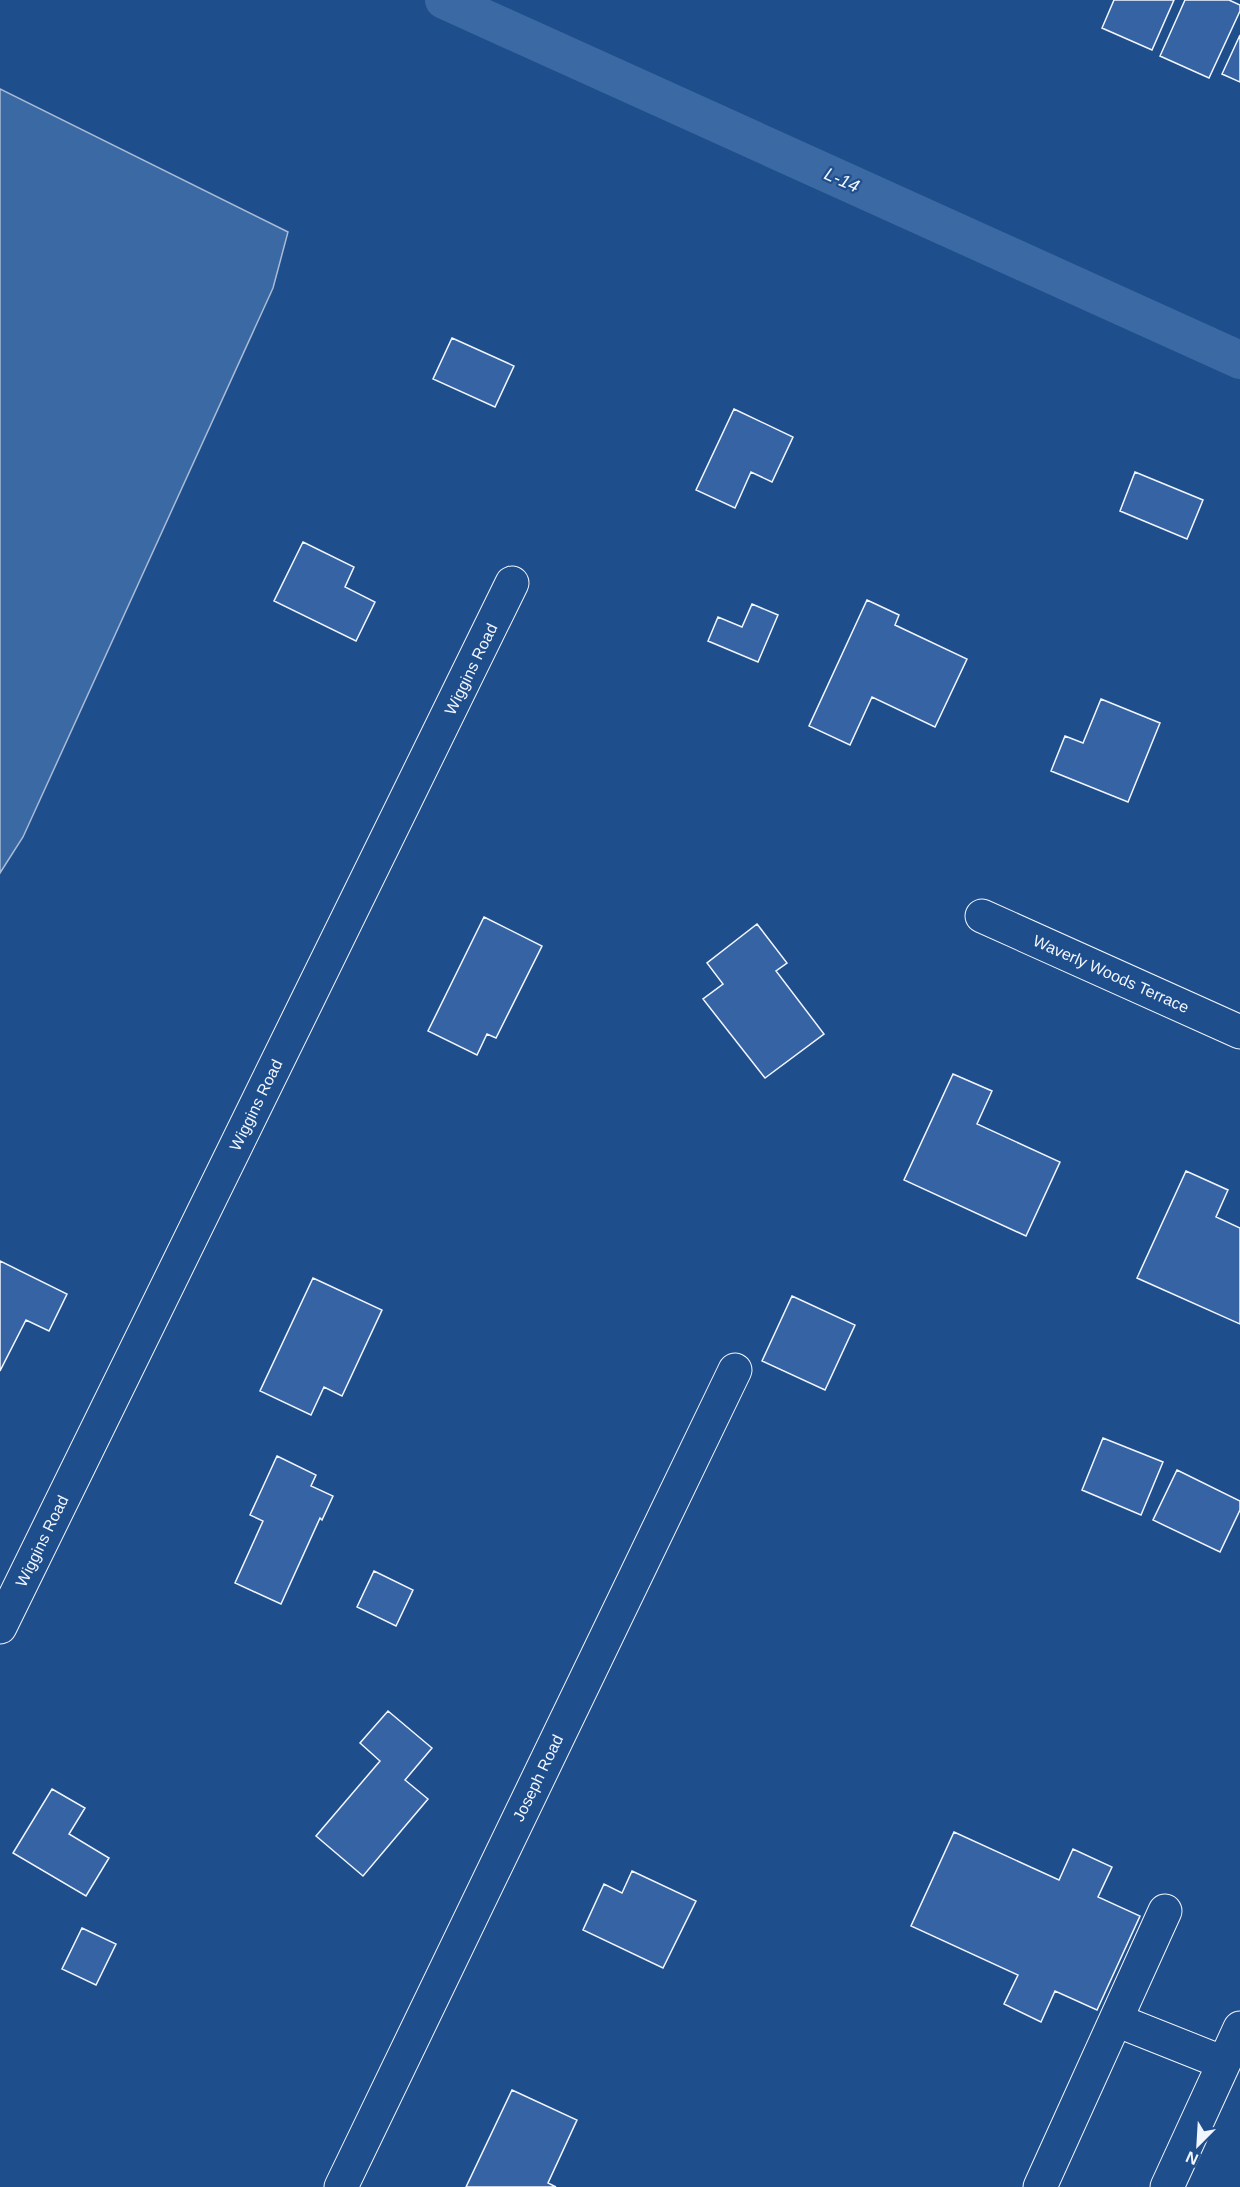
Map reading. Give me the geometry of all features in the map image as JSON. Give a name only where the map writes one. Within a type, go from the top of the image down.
[{"type":"street","name":"Wiggins Road","points":[[0,1627],[512,584]]},
{"type":"street","name":"Waverly Woods Terrace","points":[[982,916],[1240,1032]]},
{"type":"street","name":"Joseph Road","points":[[341,2187],[735,1370]]},
{"type":"street","points":[[1040,2187],[1165,1911]]},
{"type":"street","points":[[1116,2020],[1224,2063]]},
{"type":"street","points":[[1167,2187],[1240,2028]]},
{"type":"water","points":[[0,89],[288,232],[273,288],[23,837],[0,873]]},
{"type":"building","points":[[1114,0],[1174,0],[1152,50],[1102,28]]},
{"type":"building","points":[[1185,0],[1229,0],[1240,5],[1240,11],[1209,78],[1160,56]]},
{"type":"building","points":[[1240,35],[1240,82],[1222,74]]},
{"type":"building","points":[[452,338],[514,366],[495,407],[433,379]]},
{"type":"building","points":[[734,409],[793,437],[772,482],[751,472],[735,508],[696,490]]},
{"type":"building","points":[[1135,472],[1203,500],[1187,539],[1120,511]]},
{"type":"building","points":[[303,542],[354,567],[345,587],[375,602],[356,641],[274,601]]},
{"type":"building","points":[[867,600],[899,615],[895,625],[967,659],[935,727],[872,697],[850,745],[809,726]]},
{"type":"building","points":[[752,604],[778,615],[758,662],[708,641],[718,617],[742,627]]},
{"type":"building","points":[[1101,699],[1160,723],[1128,802],[1051,771],[1065,736],[1083,743]]},
{"type":"building","points":[[484,917],[542,946],[496,1038],[487,1034],[477,1055],[428,1031]]},
{"type":"building","points":[[757,924],[787,963],[776,971],[824,1034],[765,1078],[703,999],[723,984],[707,963]]},
{"type":"building","points":[[953,1074],[992,1091],[977,1124],[1060,1162],[1026,1236],[904,1180]]},
{"type":"building","points":[[1186,1171],[1228,1190],[1216,1217],[1240,1228],[1240,1324],[1137,1278]]},
{"type":"building","points":[[0,1261],[67,1294],[49,1331],[26,1320],[0,1371]]},
{"type":"building","points":[[313,1278],[382,1310],[342,1396],[324,1387],[311,1415],[260,1391]]},
{"type":"building","points":[[792,1296],[855,1325],[825,1390],[762,1361]]},
{"type":"building","points":[[1103,1438],[1163,1462],[1141,1515],[1082,1490]]},
{"type":"building","points":[[277,1456],[316,1475],[311,1486],[333,1496],[322,1520],[320,1518],[281,1604],[235,1583],[263,1521],[250,1515]]},
{"type":"building","points":[[1177,1470],[1240,1501],[1240,1510],[1220,1552],[1153,1520]]},
{"type":"building","points":[[374,1571],[413,1590],[396,1626],[357,1607]]},
{"type":"building","points":[[388,1711],[432,1748],[405,1780],[428,1799],[363,1876],[316,1836],[380,1761],[360,1743]]},
{"type":"building","points":[[52,1789],[85,1808],[69,1834],[109,1858],[86,1896],[13,1853]]},
{"type":"building","points":[[954,1832],[1059,1880],[1073,1849],[1112,1867],[1098,1897],[1140,1916],[1097,2010],[1055,1991],[1041,2022],[1004,2004],[1018,1975],[911,1926]]},
{"type":"building","points":[[632,1871],[696,1901],[663,1968],[583,1930],[604,1884],[622,1893]]},
{"type":"building","points":[[82,1928],[116,1944],[96,1985],[62,1969]]},
{"type":"building","points":[[512,2090],[577,2120],[548,2183],[556,2187],[466,2187]]},
{"type":"waterway","name":"L-14","points":[[444,0],[1240,360]]}]
